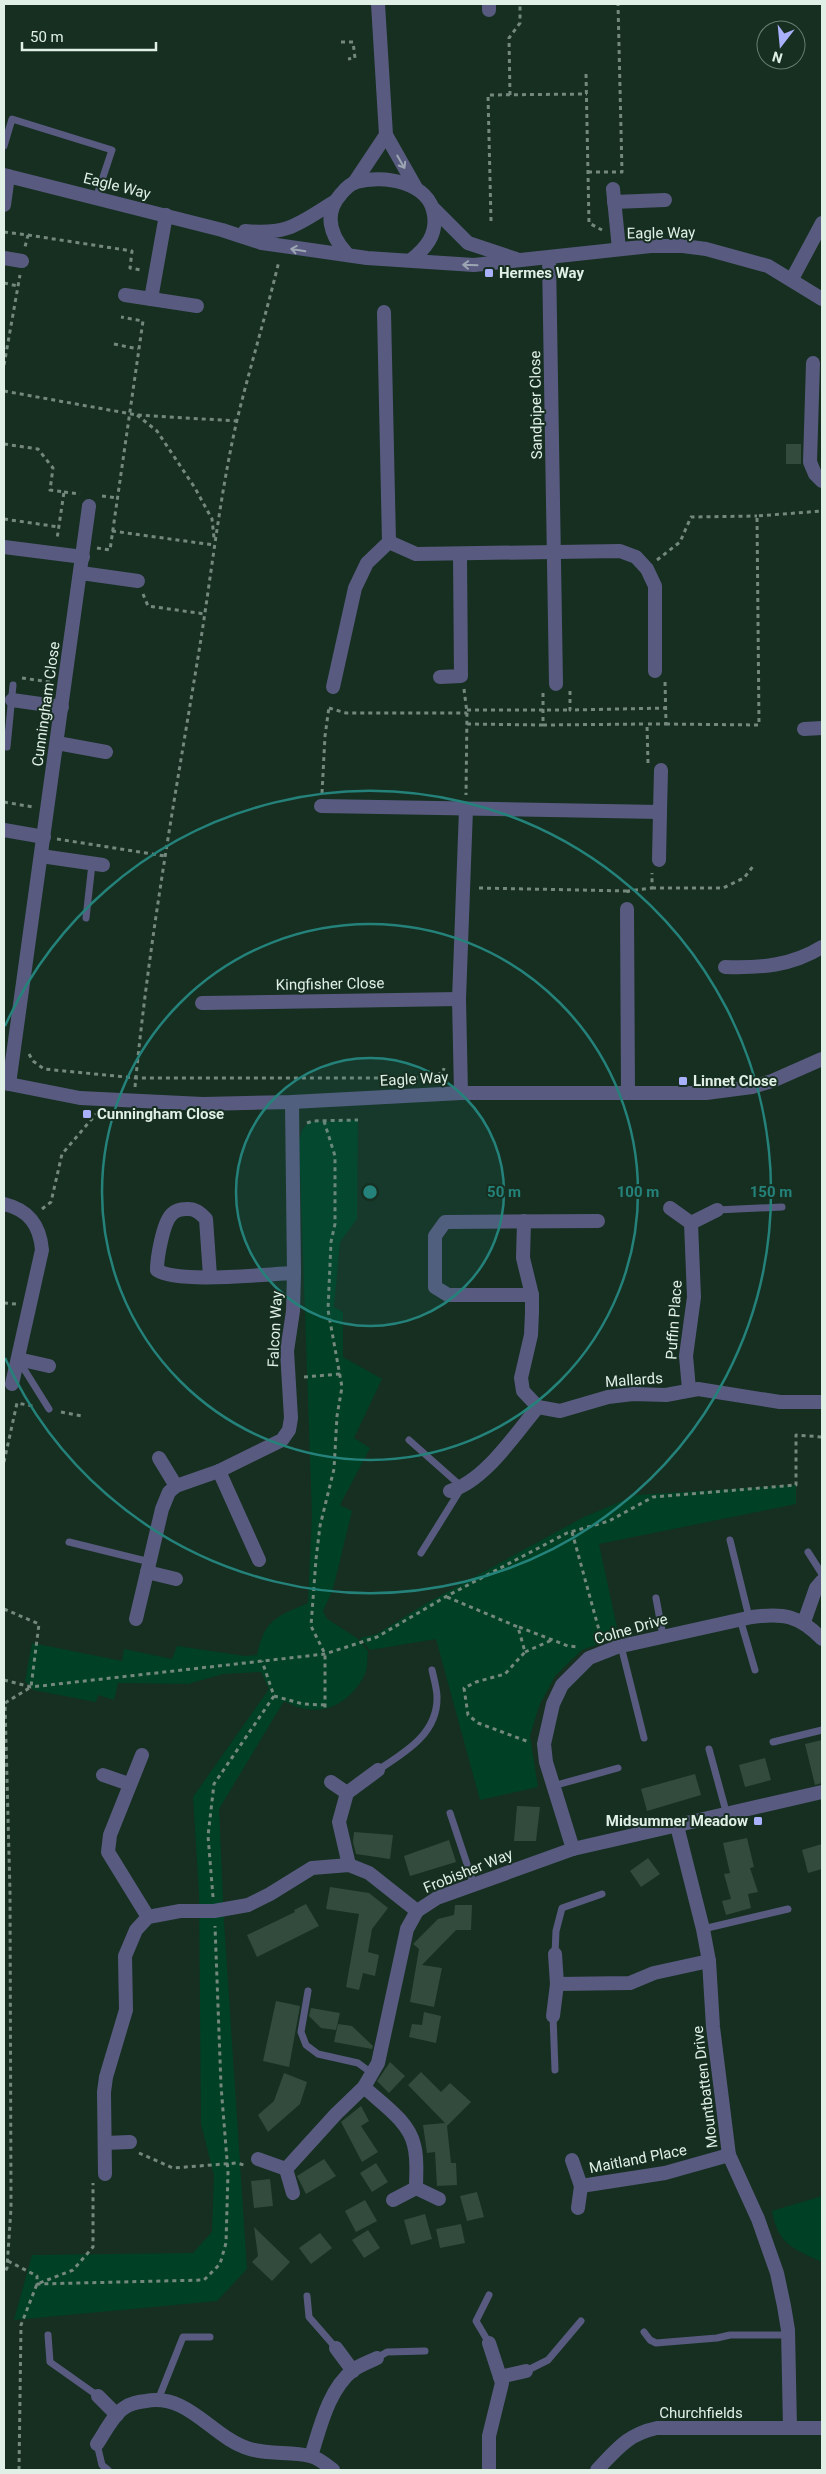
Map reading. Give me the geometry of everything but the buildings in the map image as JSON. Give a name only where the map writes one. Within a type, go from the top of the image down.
[{"type":"street","points":[[378,4],[386,136],[416,188]]},
{"type":"street","points":[[354,183],[370,180],[402,182],[416,188],[428,198],[433,208],[435,220],[430,241],[411,260],[366,258],[346,254],[336,242],[330,230],[330,215],[334,202],[354,183],[386,136]]},
{"type":"street","points":[[4,205],[6,175]]},
{"type":"street","name":"Eagle Way","points":[[6,175],[166,215],[262,243],[346,254]]},
{"type":"street","points":[[618,244],[614,196],[665,200]]},
{"type":"street","name":"Eagle Way","points":[[222,230],[267,233],[290,229],[334,202]]},
{"type":"street","name":"Eagle Way","points":[[433,208],[468,243],[519,260]]},
{"type":"street","points":[[151,299],[166,215]]},
{"type":"street","points":[[792,279],[822,223]]},
{"type":"street","name":"Eagle Way","points":[[411,260],[474,265],[549,258],[618,244],[683,246],[706,249],[768,266],[822,299]]},
{"type":"street","points":[[4,258],[22,261]]},
{"type":"street","name":"Sandpiper Close","points":[[549,258],[555,551],[563,684]]},
{"type":"street","points":[[125,295],[197,306]]},
{"type":"street","points":[[333,687],[355,588],[366,564],[389,542],[384,312]]},
{"type":"street","points":[[813,363],[810,462],[815,474],[822,481]]},
{"type":"street","name":"Cunningham Close","points":[[6,1084],[44,837],[89,506]]},
{"type":"street","points":[[389,542],[416,554],[460,555],[555,551],[620,551],[636,557],[647,569],[655,586],[655,671]]},
{"type":"street","points":[[4,547],[84,552]]},
{"type":"street","points":[[440,677],[461,676],[460,555]]},
{"type":"street","points":[[81,573],[138,580]]},
{"type":"street","points":[[12,700],[62,707]]},
{"type":"street","points":[[804,729],[822,728]]},
{"type":"street","points":[[57,743],[106,752]]},
{"type":"street","points":[[659,860],[661,770]]},
{"type":"street","points":[[321,806],[660,812]]},
{"type":"street","points":[[461,1093],[458,999],[466,809]]},
{"type":"street","points":[[4,830],[44,837]]},
{"type":"street","points":[[41,856],[97,865]]},
{"type":"street","points":[[628,909],[628,1094]]},
{"type":"street","points":[[726,966],[776,966],[810,955],[822,948]]},
{"type":"street","name":"Kingfisher Close","points":[[202,1002],[458,999]]},
{"type":"street","name":"Eagle Way","points":[[6,1084],[80,1098],[203,1104],[292,1102],[461,1093],[706,1093],[735,1090],[781,1078],[822,1060]]},
{"type":"street","name":"Falcon Way","points":[[176,1486],[220,1471],[282,1440],[289,1430],[291,1418],[287,1351],[293,1311],[294,1273],[292,1102]]},
{"type":"street","points":[[4,1204],[22,1210],[31,1218],[40,1236],[42,1250],[12,1384]]},
{"type":"street","points":[[210,1276],[206,1219],[200,1212],[191,1208],[173,1212],[165,1227],[157,1261],[157,1270],[164,1275],[176,1277],[210,1276],[294,1273]]},
{"type":"street","points":[[670,1208],[692,1223],[717,1210]]},
{"type":"street","points":[[532,1295],[448,1295],[435,1286],[435,1236],[446,1222],[598,1221]]},
{"type":"street","points":[[456,1489],[479,1475],[538,1407],[523,1391],[521,1378],[531,1335],[532,1295],[523,1258],[524,1222]]},
{"type":"street","name":"Puffin Place","points":[[689,1389],[686,1356],[694,1297],[692,1223]]},
{"type":"street","points":[[18,1359],[49,1366]]},
{"type":"street","name":"Mallards","points":[[538,1407],[560,1411],[608,1397],[633,1394],[666,1395],[689,1389],[715,1391],[780,1402],[822,1402]]},
{"type":"street","points":[[136,1619],[162,1509],[168,1492],[176,1486],[159,1458]]},
{"type":"street","points":[[220,1471],[259,1560]]},
{"type":"street","points":[[149,1567],[176,1579]]},
{"type":"street","points":[[804,1622],[816,1588],[822,1581]]},
{"type":"street","name":"Colne Drive","points":[[573,1849],[546,1762],[544,1744],[553,1704],[562,1685],[589,1658],[621,1646],[663,1636],[744,1618],[774,1614],[804,1622],[822,1639]]},
{"type":"street","points":[[142,1755],[110,1835],[108,1852],[148,1917]]},
{"type":"street","points":[[349,1865],[339,1822],[347,1793],[378,1770]]},
{"type":"street","points":[[104,1775],[130,1784]]},
{"type":"street","points":[[331,1782],[347,1793]]},
{"type":"street","name":"Frobisher Way","points":[[286,2169],[336,2114],[364,2088],[378,2064],[407,1929],[417,1911],[437,1898],[573,1849],[822,1792]]},
{"type":"street","name":"Mountbatten Drive","points":[[677,1826],[703,1929],[729,2155],[758,2219],[776,2273],[788,2335],[790,2428]]},
{"type":"street","points":[[105,2174],[104,2092],[106,2077],[126,2010],[126,1956],[136,1930],[148,1917],[180,1911],[214,1911],[248,1905],[312,1868],[349,1865],[369,1872],[417,1911]]},
{"type":"street","points":[[554,2016],[557,1984],[555,1954]]},
{"type":"street","points":[[557,1984],[630,1983],[654,1974],[708,1961]]},
{"type":"street","points":[[364,2088],[400,2120],[408,2131],[414,2144],[416,2188]]},
{"type":"street","points":[[105,2144],[130,2142]]},
{"type":"street","name":"Maitland Place","points":[[581,2186],[665,2173],[729,2155]]},
{"type":"street","points":[[258,2159],[286,2169],[292,2193]]},
{"type":"street","name":"Maitland Place","points":[[572,2160],[581,2186],[578,2208]]},
{"type":"street","points":[[416,2188],[439,2198]]},
{"type":"street","points":[[393,2200],[416,2188]]},
{"type":"street","points":[[488,2343],[500,2378],[499,2401],[489,2436],[489,2470]]},
{"type":"street","points":[[336,2348],[353,2371]]},
{"type":"street","points":[[311,2456],[332,2399],[340,2384],[353,2371],[377,2358]]},
{"type":"street","points":[[500,2378],[526,2371]]},
{"type":"street","points":[[98,2396],[118,2416]]},
{"type":"street","points":[[97,2444],[122,2408],[132,2404],[158,2400],[178,2404],[228,2439],[248,2449],[266,2453],[311,2456],[333,2470]]},
{"type":"street","name":"Churchfields","points":[[598,2470],[625,2441],[641,2432],[657,2428],[822,2428]]},
{"type":"lane","points":[[4,146],[12,119],[112,150],[96,198]]},
{"type":"lane","points":[[7,746],[13,685]]},
{"type":"lane","points":[[86,918],[97,865]]},
{"type":"lane","points":[[717,1210],[782,1207]]},
{"type":"lane","points":[[18,1359],[49,1409]]},
{"type":"lane","points":[[409,1440],[456,1489],[421,1553]]},
{"type":"lane","points":[[730,1540],[755,1670]]},
{"type":"lane","points":[[69,1542],[149,1567]]},
{"type":"lane","points":[[808,1552],[822,1574]]},
{"type":"lane","points":[[656,1598],[663,1636]]},
{"type":"lane","points":[[621,1646],[644,1738]]},
{"type":"lane","points":[[378,1770],[417,1744],[425,1733],[435,1712],[437,1698],[432,1670]]},
{"type":"lane","points":[[773,1742],[822,1730]]},
{"type":"lane","points":[[708,1749],[726,1815]]},
{"type":"lane","points":[[553,1786],[618,1768]]},
{"type":"lane","points":[[450,1813],[474,1885]]},
{"type":"lane","points":[[555,1954],[556,1931],[562,1908],[602,1894]]},
{"type":"lane","points":[[703,1929],[788,1909]]},
{"type":"lane","points":[[308,1991],[302,2032],[306,2045],[318,2054],[358,2063],[372,2074]]},
{"type":"lane","points":[[554,2016],[555,2070]]},
{"type":"lane","points":[[488,2343],[476,2321],[489,2295]]},
{"type":"lane","points":[[307,2296],[309,2317],[336,2348]]},
{"type":"lane","points":[[526,2371],[548,2360],[581,2320]]},
{"type":"lane","points":[[644,2332],[650,2340],[656,2343],[717,2338],[730,2335],[788,2335]]},
{"type":"lane","points":[[48,2335],[50,2362],[98,2396]]},
{"type":"lane","points":[[158,2400],[183,2337],[210,2337]]},
{"type":"lane","points":[[377,2358],[387,2352],[425,2351]]},
{"type":"lane","points":[[97,2444],[102,2465],[108,2470]]},
{"type":"path","points":[[510,95],[509,38],[520,22],[520,4]]},
{"type":"path","points":[[588,172],[622,172],[618,4]]},
{"type":"path","points":[[341,42],[353,42],[355,58],[348,59]]},
{"type":"path","points":[[586,74],[589,223],[618,244]]},
{"type":"path","points":[[491,221],[488,95],[587,94]]},
{"type":"path","points":[[4,232],[132,251],[130,268],[155,272]]},
{"type":"path","points":[[4,365],[28,235]]},
{"type":"path","points":[[133,1102],[148,974],[165,856],[214,545],[237,421],[283,247]]},
{"type":"path","points":[[4,284],[18,286]]},
{"type":"path","points":[[84,552],[110,550],[128,413],[143,321],[121,317]]},
{"type":"path","points":[[114,344],[138,349]]},
{"type":"path","points":[[4,391],[137,415],[237,421]]},
{"type":"path","points":[[137,415],[157,431],[195,488],[212,519],[214,545]]},
{"type":"path","points":[[647,569],[680,542],[691,516],[757,516],[822,511]]},
{"type":"path","points":[[467,724],[543,726],[648,724],[759,725],[757,516]]},
{"type":"path","points":[[4,519],[59,527]]},
{"type":"path","points":[[112,531],[214,545]]},
{"type":"path","points":[[138,580],[148,606],[204,614]]},
{"type":"path","points":[[655,671],[664,672],[666,724]]},
{"type":"path","points":[[461,676],[466,694],[467,712],[466,809]]},
{"type":"path","points":[[563,684],[570,710]]},
{"type":"path","points":[[321,806],[325,736],[333,687]]},
{"type":"path","points":[[543,690],[543,726]]},
{"type":"path","points":[[329,708],[346,713],[666,708]]},
{"type":"path","points":[[648,724],[648,770],[661,770]]},
{"type":"path","points":[[4,802],[48,809]]},
{"type":"path","points":[[44,837],[165,856]]},
{"type":"path","points":[[652,888],[651,860],[659,860]]},
{"type":"path","points":[[463,888],[628,891],[652,888],[723,888],[744,878],[754,865]]},
{"type":"path","points":[[628,891],[628,909]]},
{"type":"path","points":[[31,1218],[51,1202],[62,1154],[108,1100]]},
{"type":"path","points":[[306,1124],[313,1121],[358,1120]]},
{"type":"path","points":[[324,1121],[335,1156],[335,1224],[331,1242],[328,1310],[342,1387],[337,1416],[334,1469],[317,1551],[311,1626],[326,1654],[325,1711]]},
{"type":"path","points":[[288,1378],[340,1374]]},
{"type":"path","points":[[4,1462],[17,1403],[82,1416]]},
{"type":"path","points":[[4,1680],[31,1688],[326,1654],[377,1637],[447,1596],[572,1532],[609,1521],[653,1497],[796,1485],[796,1435],[822,1437]]},
{"type":"path","points":[[572,1532],[599,1630],[598,1638]]},
{"type":"path","points":[[447,1596],[552,1640],[568,1646],[581,1647]]},
{"type":"path","points":[[4,1609],[39,1624],[31,1688]]},
{"type":"path","points":[[518,1627],[525,1652]]},
{"type":"path","points":[[544,1744],[531,1742],[478,1723],[468,1715],[464,1688],[476,1682],[505,1674],[525,1652],[552,1640]]},
{"type":"path","points":[[262,1661],[274,1696]]},
{"type":"path","points":[[4,2274],[8,2261],[11,2208],[10,1892],[5,1703],[31,1688]]},
{"type":"path","points":[[274,1696],[303,1704],[325,1705]]},
{"type":"path","points":[[37,2284],[204,2280],[220,2264],[226,2243],[228,2172],[221,2086],[214,1911],[208,1836],[214,1784],[274,1696]]},
{"type":"path","points":[[130,2142],[136,2152],[173,2168],[237,2163],[253,2167],[258,2159]]},
{"type":"path","points":[[37,2284],[72,2270],[93,2247],[92,2184],[105,2174]]},
{"type":"path","points":[[8,2261],[37,2276],[37,2284],[21,2325],[19,2470]]},
{"type":"green space","points":[[358,1120],[357,1219],[340,1242],[334,1307],[343,1312],[343,1357],[382,1379],[354,1438],[370,1448],[340,1505],[352,1511],[333,1589],[323,1611],[327,1619],[357,1638],[368,1651],[367,1669],[358,1686],[350,1695],[330,1707],[308,1709],[284,1701],[219,1809],[224,1922],[247,2269],[217,2301],[14,2320],[32,2255],[193,2253],[212,2232],[214,2175],[201,2124],[199,1893],[193,1797],[269,1689],[261,1672],[223,1674],[188,1684],[118,1683],[114,1700],[98,1695],[96,1702],[33,1690],[25,1681],[32,1643],[122,1661],[124,1649],[172,1659],[177,1646],[245,1656],[257,1655],[268,1626],[280,1616],[308,1603],[312,1515],[299,1141],[302,1130],[309,1122]]},
{"type":"green space","points":[[796,1485],[796,1504],[599,1544],[619,1637],[582,1650],[555,1676],[539,1706],[530,1736],[538,1787],[480,1800],[436,1639],[370,1650],[360,1638],[377,1634],[427,1603],[582,1518],[636,1495]]},
{"type":"green space","points":[[822,2196],[822,2262],[795,2249],[783,2239],[778,2231],[772,2211]]},
{"type":"place","name":"Hermes Way","points":[[489,273]]},
{"type":"place","name":"Linnet Close","points":[[683,1081]]},
{"type":"place","name":"Cunningham Close","points":[[87,1114]]},
{"type":"place","name":"Midsummer Meadow","points":[[758,1821]]}]
